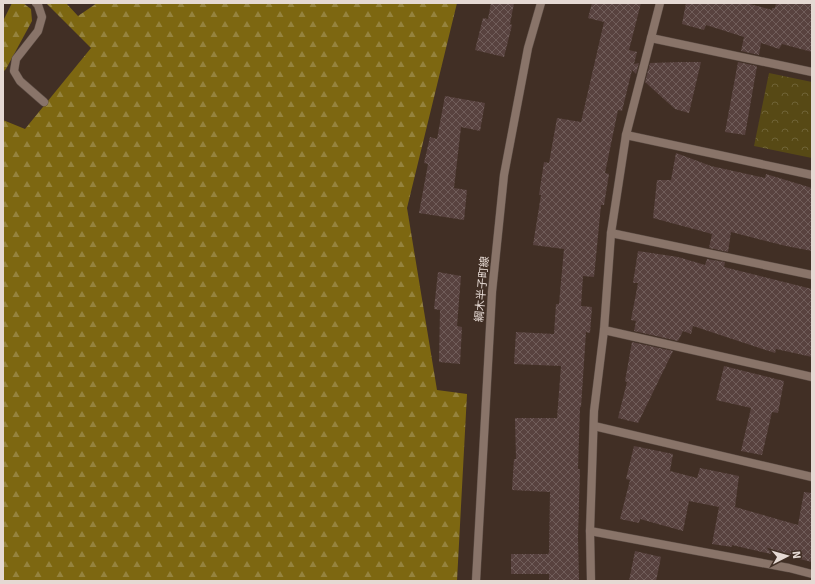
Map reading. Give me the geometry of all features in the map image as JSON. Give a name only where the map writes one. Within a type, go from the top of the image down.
[{"type":"street","points":[[36,3],[42,17],[38,31],[16,59],[14,71],[20,81],[44,102]]},
{"type":"street","name":"綱木半子町線","points":[[476,581],[492,292],[504,175],[528,48],[541,3]]},
{"type":"street","points":[[591,581],[590,531],[594,412],[604,330],[611,232],[626,135],[660,3]]},
{"type":"street","points":[[651,38],[812,72]]},
{"type":"street","points":[[626,135],[812,175]]},
{"type":"street","points":[[611,232],[812,275]]},
{"type":"street","points":[[604,330],[812,377]]},
{"type":"street","points":[[594,426],[812,477]]},
{"type":"street","points":[[590,531],[782,566],[812,574]]},
{"type":"green space","points":[[12,3],[23,3],[31,9],[32,21],[3,72],[3,21]]},
{"type":"green space","points":[[46,3],[66,3],[78,16],[97,3],[457,3],[407,208],[437,390],[467,394],[457,581],[3,581],[3,120],[25,129],[91,48]]},
{"type":"green space","points":[[769,73],[812,82],[812,158],[754,146]]},
{"type":"building","points":[[491,3],[514,3],[510,24],[512,25],[504,57],[475,50],[483,18],[488,19]]},
{"type":"building","points":[[592,3],[641,3],[629,50],[637,52],[634,64],[639,63],[636,74],[632,70],[622,111],[618,110],[605,173],[609,174],[604,205],[601,205],[594,277],[583,276],[581,306],[592,307],[590,333],[586,332],[580,407],[578,469],[580,469],[578,537],[579,581],[549,581],[549,574],[511,574],[511,554],[548,554],[549,552],[550,492],[512,490],[514,459],[516,459],[515,418],[557,418],[561,366],[514,364],[516,332],[554,334],[556,304],[559,304],[564,249],[533,245],[541,195],[539,195],[544,162],[549,163],[557,118],[581,122],[604,22],[588,18]]},
{"type":"building","points":[[686,3],[746,3],[772,10],[772,8],[775,8],[776,3],[812,3],[812,52],[782,44],[779,49],[761,43],[759,55],[741,51],[744,37],[706,25],[704,30],[682,24]]},
{"type":"building","points":[[701,62],[689,113],[675,109],[645,82],[650,63]]},
{"type":"building","points":[[738,62],[757,66],[745,135],[725,132]]},
{"type":"building","points":[[445,96],[485,103],[480,131],[461,127],[454,188],[467,190],[464,220],[419,213],[428,164],[424,163],[430,137],[437,139]]},
{"type":"building","points":[[676,153],[711,166],[765,178],[766,174],[812,188],[812,251],[731,232],[728,252],[709,248],[712,234],[653,218],[657,180],[671,180]]},
{"type":"building","points":[[638,251],[678,257],[705,265],[707,259],[725,262],[724,267],[812,289],[812,357],[776,349],[775,353],[693,326],[691,334],[683,331],[678,341],[634,331],[636,321],[631,320],[638,283],[633,283]]},
{"type":"building","points":[[438,272],[461,276],[457,326],[462,327],[460,364],[439,362],[440,310],[434,309]]},
{"type":"building","points":[[632,342],[673,351],[638,423],[618,418],[627,382],[625,381]]},
{"type":"building","points":[[724,366],[784,381],[778,413],[772,412],[762,455],[741,451],[751,408],[716,400]]},
{"type":"building","points":[[634,446],[673,454],[670,471],[697,478],[700,468],[739,476],[735,507],[798,525],[804,492],[812,493],[812,562],[771,552],[771,554],[732,545],[732,547],[712,544],[719,507],[689,501],[683,531],[640,519],[639,523],[620,519],[630,480],[626,479]]},
{"type":"building","points":[[635,551],[661,557],[656,581],[629,581]]}]
